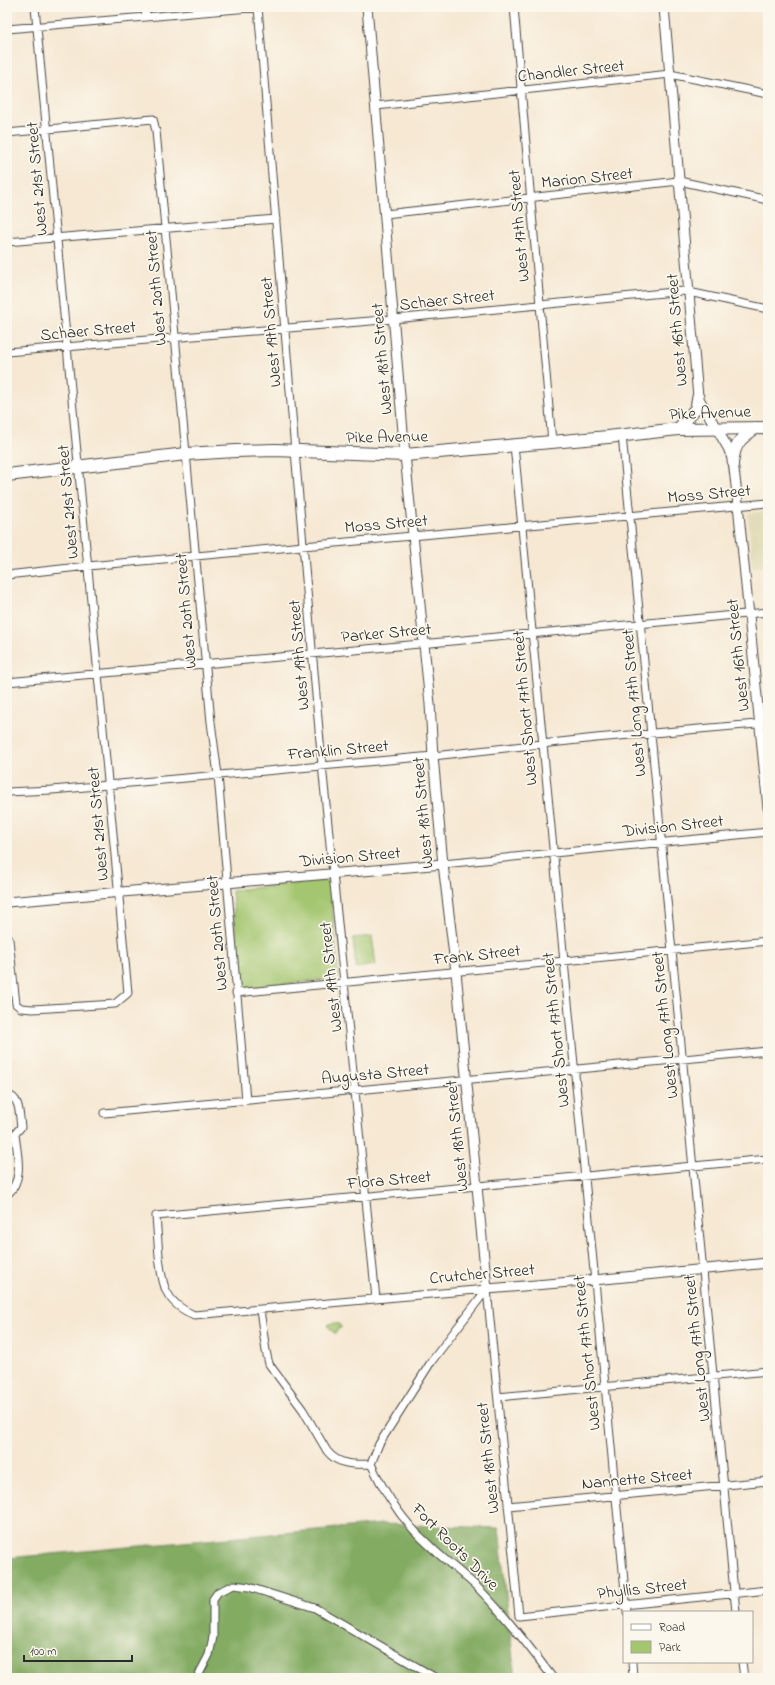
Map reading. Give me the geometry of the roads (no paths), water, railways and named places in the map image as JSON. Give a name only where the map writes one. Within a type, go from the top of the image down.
[{"type":"main road","points":[[678,429],[696,408],[698,397]]},
{"type":"main road","points":[[733,461],[736,445],[742,438],[762,428]]},
{"type":"main road","name":"Pike Avenue","points":[[7,475],[186,454],[236,451],[294,451],[406,455],[514,446],[678,429],[762,428]]},
{"type":"street","name":"West 21st Street","points":[[7,937],[10,940],[16,1004],[21,1008],[32,1009],[104,1006],[115,1004],[128,993],[35,7]]},
{"type":"street","points":[[145,7],[146,17]]},
{"type":"street","points":[[7,29],[260,7]]},
{"type":"street","name":"West 19th Street","points":[[260,7],[294,451],[314,654],[322,765],[376,1299]]},
{"type":"street","name":"West 18th Street","points":[[367,7],[443,864],[456,972],[519,1616]]},
{"type":"street","name":"West 17th Street","points":[[514,7],[552,442]]},
{"type":"street","name":"West 16th Street","points":[[664,7],[698,397],[728,448],[733,461],[749,614],[764,723],[768,808]]},
{"type":"street","name":"Chandler Street","points":[[376,106],[670,74],[768,94]]},
{"type":"street","name":"West 20th Street","points":[[47,129],[153,119],[156,131],[205,664],[218,775],[226,883],[246,1100]]},
{"type":"street","points":[[7,133],[47,129]]},
{"type":"street","name":"Marion Street","points":[[385,214],[679,181],[768,200]]},
{"type":"street","points":[[7,242],[276,220]]},
{"type":"street","name":"Schaer Street","points":[[7,352],[688,292],[768,308]]},
{"type":"street","name":"West Long 17th Street","points":[[622,435],[736,1611]]},
{"type":"street","name":"West Short 17th Street","points":[[514,446],[627,1608]]},
{"type":"street","name":"Moss Street","points":[[7,575],[88,566],[768,503]]},
{"type":"street","name":"Parker Street","points":[[7,682],[768,612]]},
{"type":"street","name":"Franklin Street","points":[[7,792],[433,756],[764,723]]},
{"type":"street","name":"Division Street","points":[[7,902],[443,864],[768,832]]},
{"type":"street","name":"Frank Street","points":[[236,993],[768,941]]},
{"type":"street","name":"Augusta Street","points":[[104,1113],[466,1080],[768,1050]]},
{"type":"street","points":[[7,1095],[13,1097],[18,1102],[20,1127],[15,1134],[19,1174],[16,1183],[7,1195]]},
{"type":"street","name":"Flora Street","points":[[198,1315],[184,1311],[175,1303],[167,1293],[162,1282],[156,1216],[768,1159]]},
{"type":"street","name":"Crutcher Street","points":[[198,1315],[768,1263]]},
{"type":"street","points":[[260,1310],[269,1364],[303,1410],[332,1457],[349,1464],[371,1464],[379,1444],[431,1362],[487,1289]]},
{"type":"street","points":[[498,1397],[768,1371]]},
{"type":"street","name":"Fort Roots Drive","points":[[371,1464],[379,1482],[410,1525],[428,1544],[490,1601],[525,1640],[553,1678]]},
{"type":"street","name":"Nannette Street","points":[[508,1506],[768,1481]]},
{"type":"street","points":[[197,1678],[209,1655],[214,1637],[212,1599],[218,1592],[234,1585],[249,1587],[315,1608],[436,1678]]},
{"type":"street","name":"Phyllis Street","points":[[519,1616],[627,1608],[768,1590]]},
{"type":"street","points":[[632,1663],[633,1678]]},
{"type":"street","points":[[742,1663],[744,1678]]}]
